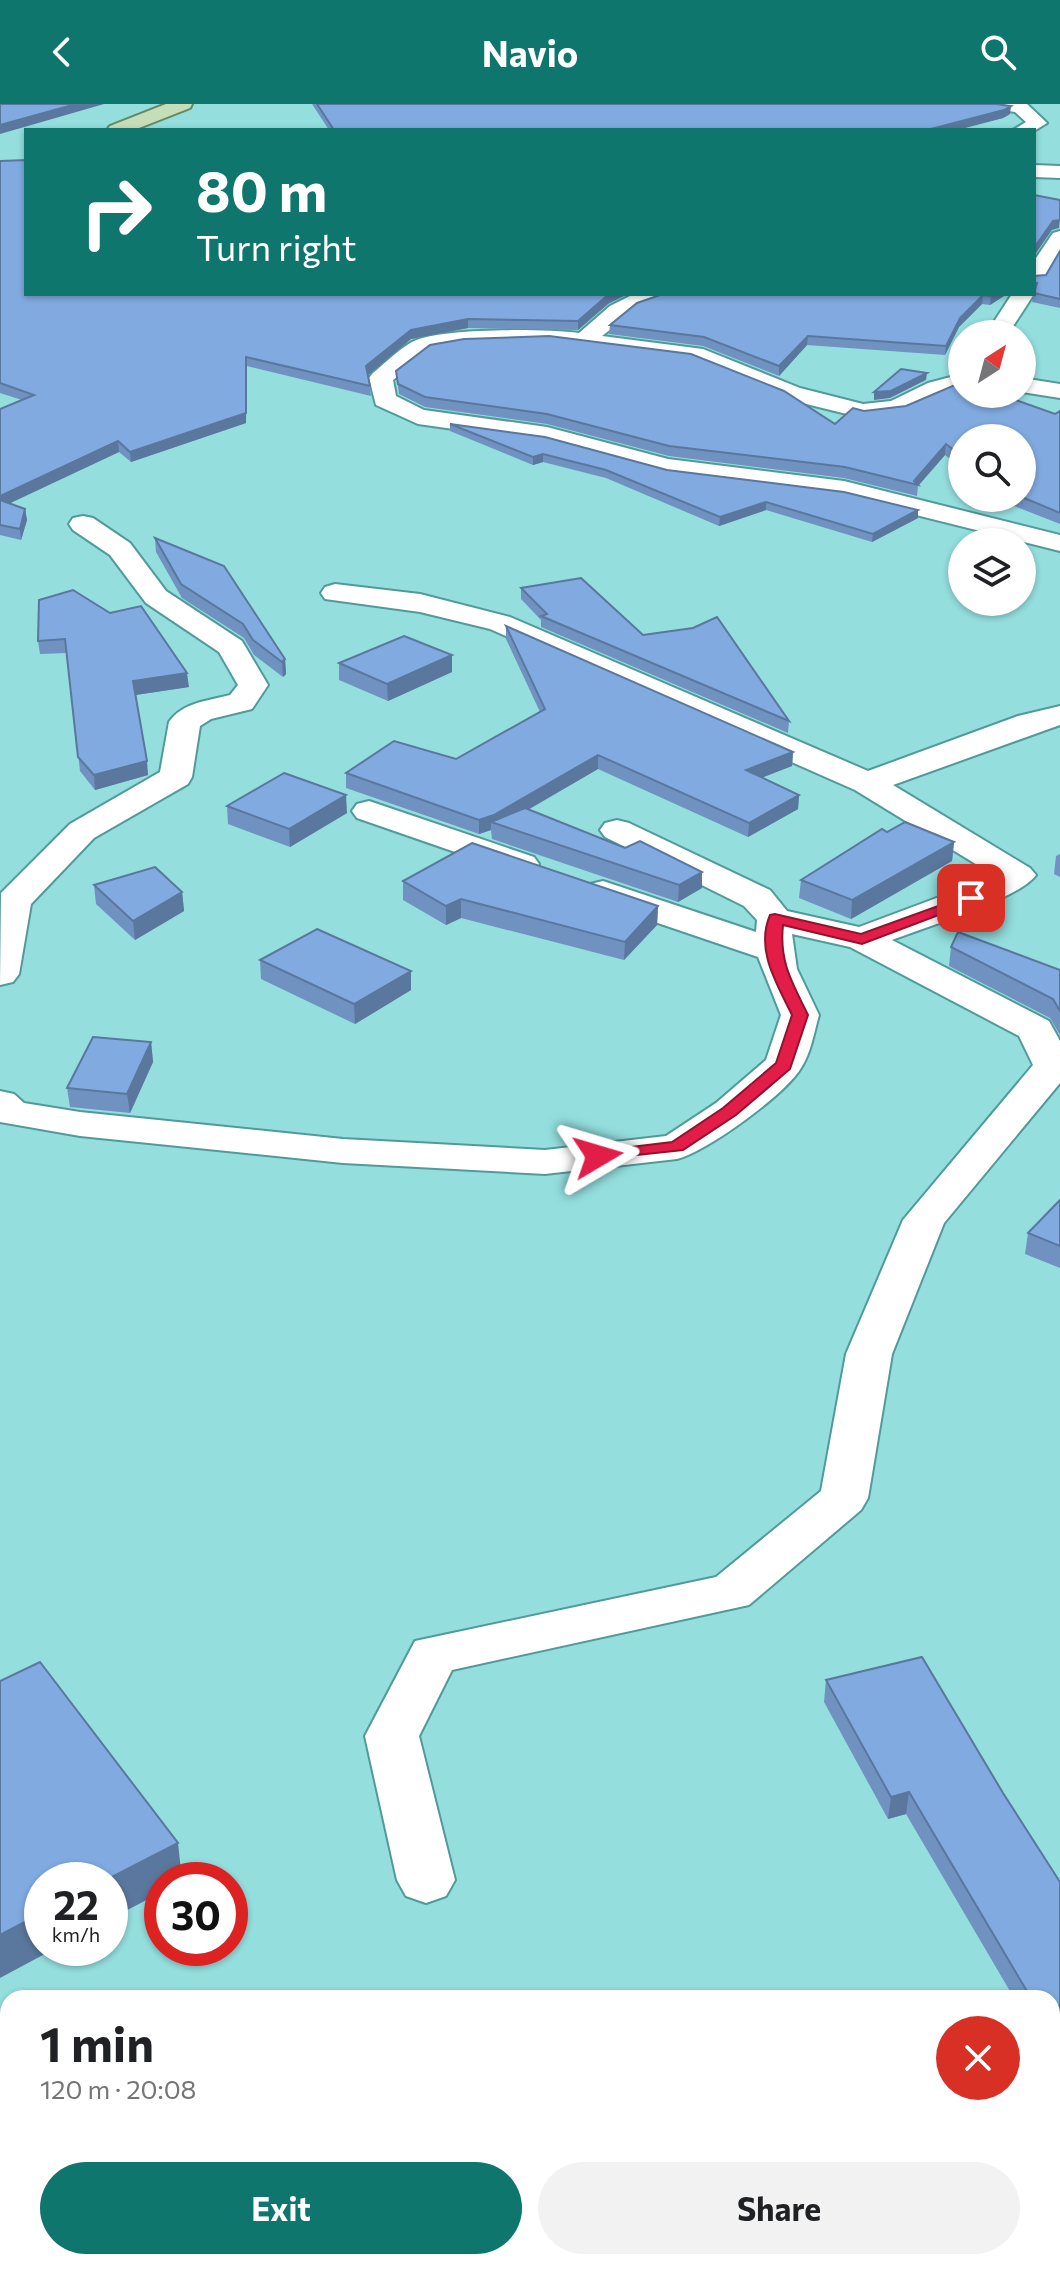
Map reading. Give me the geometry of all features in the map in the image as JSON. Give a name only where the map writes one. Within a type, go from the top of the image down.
[{"type":"main road","points":[[122,128],[183,104]]},
{"type":"street","points":[[997,104],[1020,107],[1038,123],[1027,128]]},
{"type":"street","points":[[1036,171],[1060,172]]},
{"type":"street","points":[[1036,274],[1060,237]]},
{"type":"street","points":[[585,340],[610,315],[635,299],[649,296]]},
{"type":"street","points":[[1006,320],[1022,296]]},
{"type":"street","points":[[948,385],[896,408],[863,411],[791,393],[695,354],[549,336],[464,339],[422,346],[381,378],[385,400],[418,417],[547,435],[667,467],[844,489],[1060,543]]},
{"type":"street","points":[[1036,387],[1060,391]]},
{"type":"street","points":[[0,974],[14,901],[82,831],[176,777],[185,722],[200,712],[241,702],[253,685],[231,647],[156,597],[120,549],[83,524]]},
{"type":"street","points":[[335,593],[420,603],[500,623],[867,783],[1018,875],[971,898],[862,939],[774,934],[563,878],[369,811]]},
{"type":"street","points":[[867,783],[1029,723],[1060,715]]},
{"type":"street","points":[[0,1103],[12,1113],[80,1124],[343,1151],[545,1162],[677,1147],[730,1112],[784,1065],[800,1015],[780,975],[774,934],[757,898],[617,830]]},
{"type":"street","points":[[426,1880],[392,1736],[434,1655],[731,1592],[844,1498],[869,1354],[924,1220],[1053,1066],[1035,1029],[862,939]]},
{"type":"building","points":[[0,104],[76,104],[0,125]]},
{"type":"building","points":[[317,104],[1011,106],[935,128],[333,128]]},
{"type":"building","points":[[24,160],[24,296],[607,296],[578,321],[468,319],[411,330],[366,366],[370,386],[246,357],[246,413],[130,452],[118,441],[0,496],[0,409],[34,395],[0,383],[0,161]]},
{"type":"building","points":[[1036,195],[1060,200],[1060,220],[1053,221],[1036,245]]},
{"type":"building","points":[[1060,251],[1060,299],[1036,293],[1036,276],[1046,275]]},
{"type":"building","points":[[657,296],[982,296],[959,320],[948,320],[946,346],[808,336],[779,366],[704,337],[610,325],[637,303]]},
{"type":"building","points":[[549,336],[691,354],[784,391],[835,424],[853,408],[864,411],[906,406],[948,388],[948,408],[1036,407],[1055,414],[1060,411],[1060,513],[1036,503],[1036,424],[948,424],[948,446],[946,444],[914,481],[918,485],[845,467],[669,446],[547,414],[425,397],[398,384],[396,371],[430,345],[464,339]]},
{"type":"building","points":[[901,369],[927,373],[891,391],[874,392]]},
{"type":"building","points":[[450,424],[545,437],[667,470],[844,492],[918,510],[873,534],[766,502],[720,517],[606,470],[543,454],[533,457]]},
{"type":"building","points":[[0,500],[25,509],[20,529],[0,525]]},
{"type":"building","points":[[155,538],[224,566],[285,659],[282,662],[253,640],[243,624],[181,584]]},
{"type":"building","points":[[581,578],[643,635],[693,628],[717,617],[789,721],[541,616],[547,614],[521,588]]},
{"type":"building","points":[[73,590],[110,613],[141,606],[187,673],[133,681],[147,761],[94,775],[78,757],[65,639],[38,641],[39,600]]},
{"type":"building","points":[[506,626],[793,752],[746,770],[799,795],[749,823],[598,755],[494,815],[479,820],[346,773],[394,741],[456,759],[545,709]]},
{"type":"building","points":[[404,636],[452,655],[387,684],[339,663]]},
{"type":"building","points":[[284,773],[346,795],[289,829],[227,806]]},
{"type":"building","points":[[525,808],[625,848],[640,841],[702,872],[679,885],[491,822]]},
{"type":"building","points":[[905,822],[954,842],[852,900],[801,880],[882,829],[887,832]]},
{"type":"building","points":[[472,843],[658,906],[625,942],[461,899],[446,906],[403,881]]},
{"type":"building","points":[[155,867],[182,892],[133,921],[94,885]]},
{"type":"building","points":[[317,929],[411,971],[354,1004],[260,960]]},
{"type":"building","points":[[958,932],[1060,970],[1060,1011],[1053,999],[951,947]]},
{"type":"building","points":[[93,1037],[151,1042],[127,1094],[67,1088]]},
{"type":"building","points":[[1060,1200],[1060,1246],[1028,1233]]},
{"type":"building","points":[[922,1657],[1060,1882],[1060,1990],[1026,1990],[909,1792],[891,1797],[826,1680]]},
{"type":"building","points":[[40,1662],[178,1843],[128,1869],[128,1862],[24,1862],[24,1922],[0,1935],[0,1681]]},
{"type":"route","points":[[598,1156],[677,1147],[730,1112],[784,1065],[800,1015],[780,975],[772,950],[775,919],[862,939],[971,898]]}]
